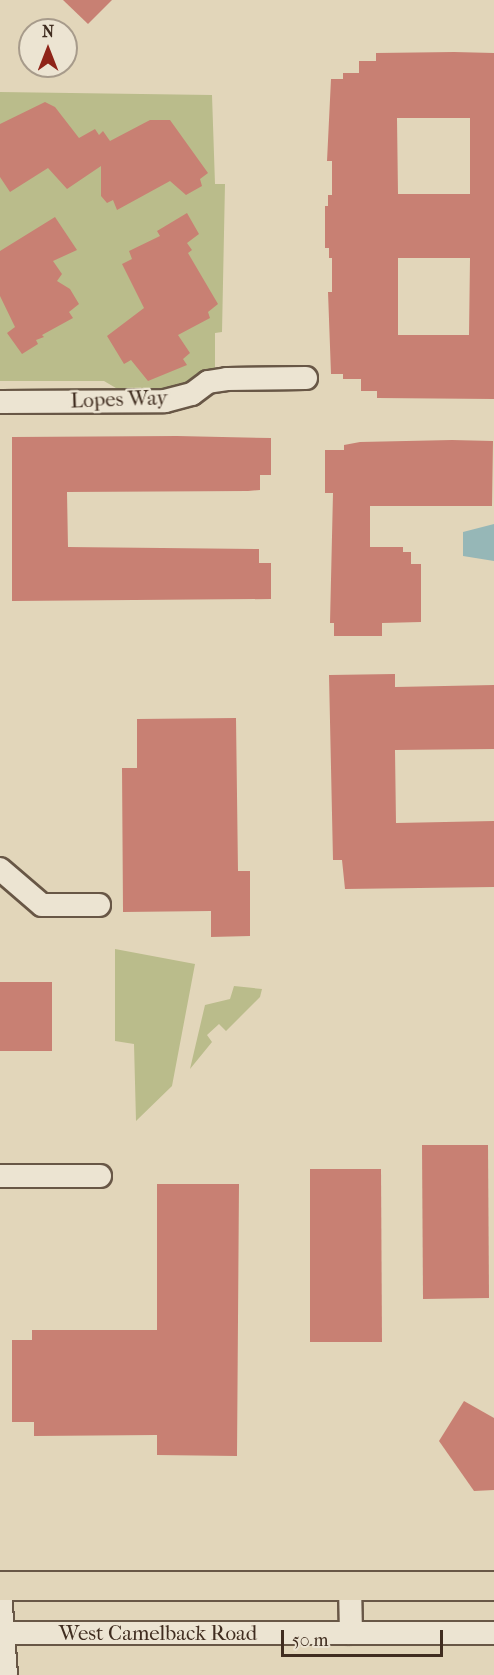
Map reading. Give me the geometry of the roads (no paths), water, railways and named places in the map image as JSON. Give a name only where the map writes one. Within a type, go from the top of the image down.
[{"type":"main road","points":[[0,1586],[494,1586]]},
{"type":"street","name":"Lopes Way","points":[[0,402],[165,401],[192,394],[208,382],[227,379],[306,378]]},
{"type":"street","points":[[0,869],[42,905],[99,905]]},
{"type":"street","points":[[0,1176],[100,1176]]},
{"type":"street","points":[[350,1586],[351,1633]]},
{"type":"street","points":[[0,1593],[6,1675]]},
{"type":"street","name":"West Camelback Road","points":[[2,1633],[494,1633]]},
{"type":"water","points":[[494,524],[494,561],[463,556],[463,532]]}]
